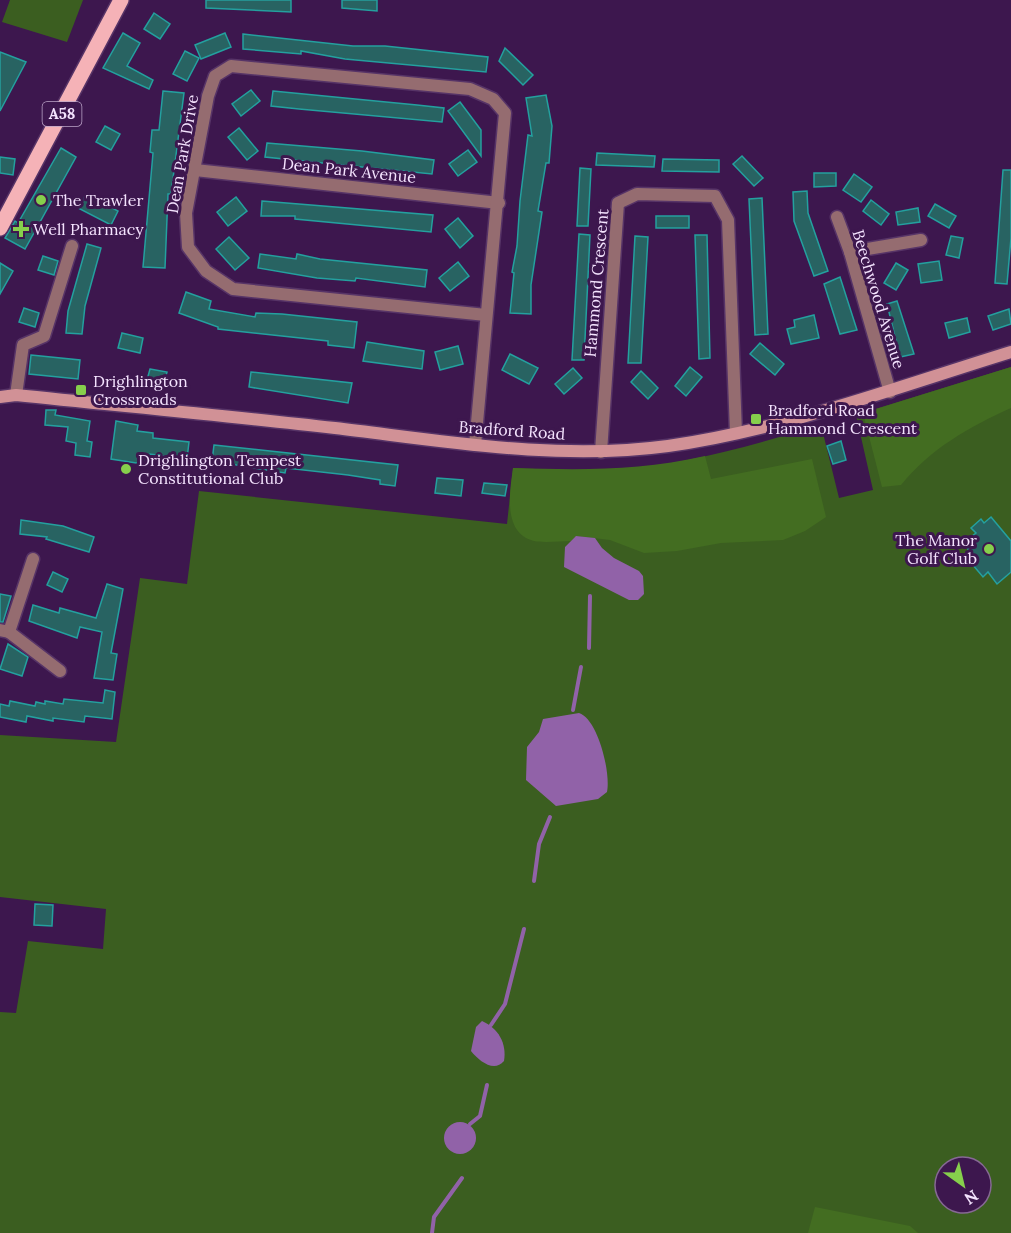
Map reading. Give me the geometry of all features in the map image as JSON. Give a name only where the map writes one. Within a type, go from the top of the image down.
[{"type":"main road","name":"A58","points":[[0,228],[121,0]]},
{"type":"main road","name":"Bradford Road","points":[[0,398],[16,395],[515,450],[601,452],[669,446],[736,433],[890,392],[1011,352]]},
{"type":"street","name":"Dean Park Drive","points":[[475,445],[486,315],[499,203],[505,113],[493,99],[470,89],[231,66],[215,76],[208,96],[186,213],[188,247],[206,271],[233,289],[486,315]]},
{"type":"street","name":"Dean Park Avenue","points":[[195,170],[499,203]]},
{"type":"street","name":"Hammond Crescent","points":[[601,452],[618,203],[637,194],[715,196],[728,220],[736,433]]},
{"type":"street","name":"Beechwood Avenue","points":[[837,217],[850,252],[890,392]]},
{"type":"street","points":[[850,252],[921,240]]},
{"type":"street","points":[[16,395],[23,345],[44,336],[72,246]]},
{"type":"street","points":[[33,559],[4,631],[60,671]]},
{"type":"green space","points":[[10,0],[83,0],[67,42],[2,22]]},
{"type":"green space","points":[[1011,367],[1011,1233],[0,1233],[0,1012],[16,1013],[28,941],[103,949],[106,909],[0,897],[0,735],[116,742],[140,578],[187,584],[199,491],[507,524],[513,468],[589,471],[656,466],[739,448],[821,425],[839,498],[873,490],[856,415]]},
{"type":"green space","points":[[1011,367],[1011,408],[951,440],[925,460],[901,485],[882,487],[863,413]]},
{"type":"green space","points":[[705,456],[711,479],[812,459],[826,517],[805,531],[783,540],[721,543],[677,551],[644,553],[610,540],[577,536],[571,541],[534,541],[524,537],[513,520],[510,499],[513,468],[633,467]]},
{"type":"green space","points":[[815,1207],[910,1226],[918,1233],[808,1233]]},
{"type":"shaded area","points":[[576,536],[595,538],[602,548],[614,558],[639,571],[643,576],[644,594],[638,600],[629,600],[564,567],[565,547]]},
{"type":"shaded area","points":[[579,713],[586,717],[592,725],[602,748],[607,772],[607,792],[598,799],[556,806],[526,780],[527,747],[539,732],[543,719]]},
{"type":"shaded area","points":[[482,1021],[497,1032],[503,1042],[504,1061],[496,1066],[487,1064],[471,1051],[476,1027]]},
{"type":"shaded area","points":[[460,1122],[471,1127],[476,1138],[471,1149],[460,1154],[449,1149],[444,1138],[449,1127]]},
{"type":"building","points":[[206,0],[291,0],[291,12],[206,8]]},
{"type":"building","points":[[342,0],[377,0],[377,11],[342,8]]},
{"type":"building","points":[[154,13],[170,24],[160,39],[144,29]]},
{"type":"building","points":[[123,33],[140,43],[127,66],[153,80],[149,89],[103,68]]},
{"type":"building","points":[[225,33],[231,47],[201,59],[195,45]]},
{"type":"building","points":[[243,34],[488,57],[486,72],[345,59],[301,51],[301,54],[243,49]]},
{"type":"building","points":[[505,48],[533,75],[523,85],[499,61]]},
{"type":"building","points":[[185,51],[199,58],[187,81],[173,74]]},
{"type":"building","points":[[0,52],[26,62],[0,111]]},
{"type":"building","points":[[251,90],[260,101],[241,116],[232,104]]},
{"type":"building","points":[[163,91],[184,93],[171,194],[168,194],[165,268],[143,267],[153,153],[150,152],[152,130],[159,130]]},
{"type":"building","points":[[273,91],[444,108],[442,122],[299,109],[271,106]]},
{"type":"building","points":[[546,95],[552,126],[549,163],[546,163],[538,211],[542,212],[531,285],[531,314],[510,313],[514,273],[512,272],[517,246],[528,135],[532,136],[526,98]]},
{"type":"building","points":[[460,102],[481,130],[481,156],[448,111]]},
{"type":"building","points":[[105,126],[120,134],[111,150],[96,142]]},
{"type":"building","points":[[239,128],[258,151],[247,160],[228,137]]},
{"type":"building","points":[[267,143],[434,160],[432,174],[265,157]]},
{"type":"building","points":[[61,148],[76,157],[25,249],[5,238],[15,221],[18,223]]},
{"type":"building","points":[[468,150],[477,162],[458,176],[449,164]]},
{"type":"building","points":[[597,153],[655,156],[654,167],[596,165]]},
{"type":"building","points":[[742,156],[763,178],[754,186],[733,164]]},
{"type":"building","points":[[0,157],[15,159],[13,175],[0,173]]},
{"type":"building","points":[[663,159],[719,160],[719,172],[662,171]]},
{"type":"building","points":[[580,168],[591,169],[588,226],[577,226]]},
{"type":"building","points":[[1003,170],[1011,170],[1011,238],[1007,284],[995,283]]},
{"type":"building","points":[[814,173],[836,173],[836,186],[814,187]]},
{"type":"building","points":[[854,174],[872,187],[861,202],[843,190]]},
{"type":"building","points":[[807,191],[808,213],[828,271],[814,276],[794,221],[793,192]]},
{"type":"building","points":[[86,194],[118,211],[111,225],[78,208]]},
{"type":"building","points":[[236,197],[247,211],[228,226],[217,212]]},
{"type":"building","points":[[762,198],[768,334],[755,335],[749,199]]},
{"type":"building","points":[[871,200],[889,214],[881,225],[863,211]]},
{"type":"building","points":[[262,201],[433,215],[431,232],[295,219],[295,216],[261,216]]},
{"type":"building","points":[[935,204],[956,216],[949,228],[928,216]]},
{"type":"building","points":[[918,208],[920,222],[898,225],[896,212]]},
{"type":"building","points":[[656,216],[689,216],[689,228],[656,228]]},
{"type":"building","points":[[458,218],[473,236],[460,248],[445,229]]},
{"type":"building","points":[[579,234],[590,235],[584,360],[572,360]]},
{"type":"building","points":[[695,235],[707,235],[710,358],[699,359]]},
{"type":"building","points":[[635,236],[648,237],[641,363],[628,363]]},
{"type":"building","points":[[951,236],[963,238],[959,258],[946,255]]},
{"type":"building","points":[[229,237],[249,258],[235,270],[216,249]]},
{"type":"building","points":[[87,244],[101,248],[85,306],[82,334],[66,333],[68,311]]},
{"type":"building","points":[[260,254],[296,259],[297,254],[320,259],[427,270],[425,287],[356,278],[355,281],[317,278],[258,268]]},
{"type":"building","points":[[43,256],[58,261],[54,275],[38,270]]},
{"type":"building","points":[[939,261],[942,280],[921,283],[918,264]]},
{"type":"building","points":[[458,262],[469,276],[450,291],[439,278]]},
{"type":"building","points":[[0,263],[13,271],[0,294]]},
{"type":"building","points":[[896,263],[908,270],[896,290],[884,283]]},
{"type":"building","points":[[840,277],[857,330],[840,334],[824,284]]},
{"type":"building","points":[[186,292],[211,301],[209,309],[255,317],[256,313],[282,314],[357,322],[354,348],[328,345],[328,341],[218,329],[218,327],[179,313]]},
{"type":"building","points":[[897,301],[914,354],[900,357],[887,304]]},
{"type":"building","points":[[24,308],[39,313],[35,327],[19,322]]},
{"type":"building","points":[[1009,309],[1011,324],[993,330],[988,316]]},
{"type":"building","points":[[814,315],[819,338],[791,344],[787,329],[795,327],[794,320]]},
{"type":"building","points":[[967,318],[970,332],[949,338],[945,323]]},
{"type":"building","points":[[122,333],[143,338],[140,353],[118,348]]},
{"type":"building","points":[[367,342],[424,351],[422,369],[363,361]]},
{"type":"building","points":[[760,343],[784,364],[775,375],[750,354]]},
{"type":"building","points":[[458,346],[463,364],[440,370],[435,352]]},
{"type":"building","points":[[510,354],[538,368],[529,384],[502,370]]},
{"type":"building","points":[[31,355],[80,360],[78,379],[29,374]]},
{"type":"building","points":[[690,367],[702,377],[686,396],[675,386]]},
{"type":"building","points":[[573,368],[582,378],[564,394],[555,384]]},
{"type":"building","points":[[150,369],[167,372],[164,383],[147,380]]},
{"type":"building","points":[[641,371],[658,388],[648,399],[631,382]]},
{"type":"building","points":[[251,372],[352,383],[348,403],[249,387]]},
{"type":"building","points":[[46,410],[56,410],[55,415],[90,421],[87,441],[92,442],[90,457],[75,455],[76,443],[66,441],[68,427],[45,425]]},
{"type":"building","points":[[116,421],[138,425],[137,431],[153,433],[153,438],[189,442],[187,459],[150,454],[149,465],[111,459]]},
{"type":"building","points":[[841,441],[846,460],[833,464],[827,446]]},
{"type":"building","points":[[214,445],[398,465],[395,486],[380,484],[380,480],[348,475],[286,468],[285,473],[212,461]]},
{"type":"building","points":[[437,478],[463,480],[461,496],[435,493]]},
{"type":"building","points":[[484,483],[507,485],[505,496],[482,493]]},
{"type":"building","name":"The Manor Golf Club","points":[[991,517],[1011,541],[1011,572],[997,584],[988,572],[983,577],[967,558],[972,554],[963,543],[976,533],[971,528],[981,519],[984,523]]},
{"type":"building","points":[[21,520],[63,526],[94,537],[89,552],[46,539],[47,537],[20,534]]},
{"type":"building","points":[[53,572],[68,579],[62,592],[47,585]]},
{"type":"building","points":[[107,584],[123,589],[111,653],[117,654],[113,680],[94,678],[102,632],[80,627],[77,638],[29,621],[33,605],[59,613],[60,608],[96,618]]},
{"type":"building","points":[[0,594],[11,596],[3,622],[0,622]]},
{"type":"building","points":[[8,644],[28,657],[22,676],[0,669]]},
{"type":"building","points":[[105,690],[115,692],[112,719],[85,716],[84,722],[53,718],[53,721],[27,716],[26,722],[0,717],[0,704],[9,706],[10,701],[35,706],[36,702],[45,704],[45,701],[63,704],[64,699],[103,703]]},
{"type":"building","points":[[35,904],[53,905],[52,926],[34,925]]},
{"type":"waterway","points":[[589,648],[590,596]]},
{"type":"waterway","points":[[573,710],[581,667]]},
{"type":"waterway","points":[[534,881],[539,844],[550,817]]},
{"type":"waterway","points":[[491,1025],[505,1004],[524,929]]},
{"type":"waterway","points":[[470,1124],[480,1116],[487,1085]]},
{"type":"waterway","points":[[432,1233],[434,1217],[462,1178]]},
{"type":"place","name":"The Trawler","points":[[41,200]]},
{"type":"place","name":"Well Pharmacy","points":[[21,229]]},
{"type":"place","name":"Drighlington Crossroads","points":[[81,390]]},
{"type":"place","name":"Bradford Road Hammond Crescent","points":[[756,419]]},
{"type":"place","name":"Drighlington Tempest Constitutional Club","points":[[126,469]]},
{"type":"place","name":"The Manor Golf Club","points":[[989,549]]}]
